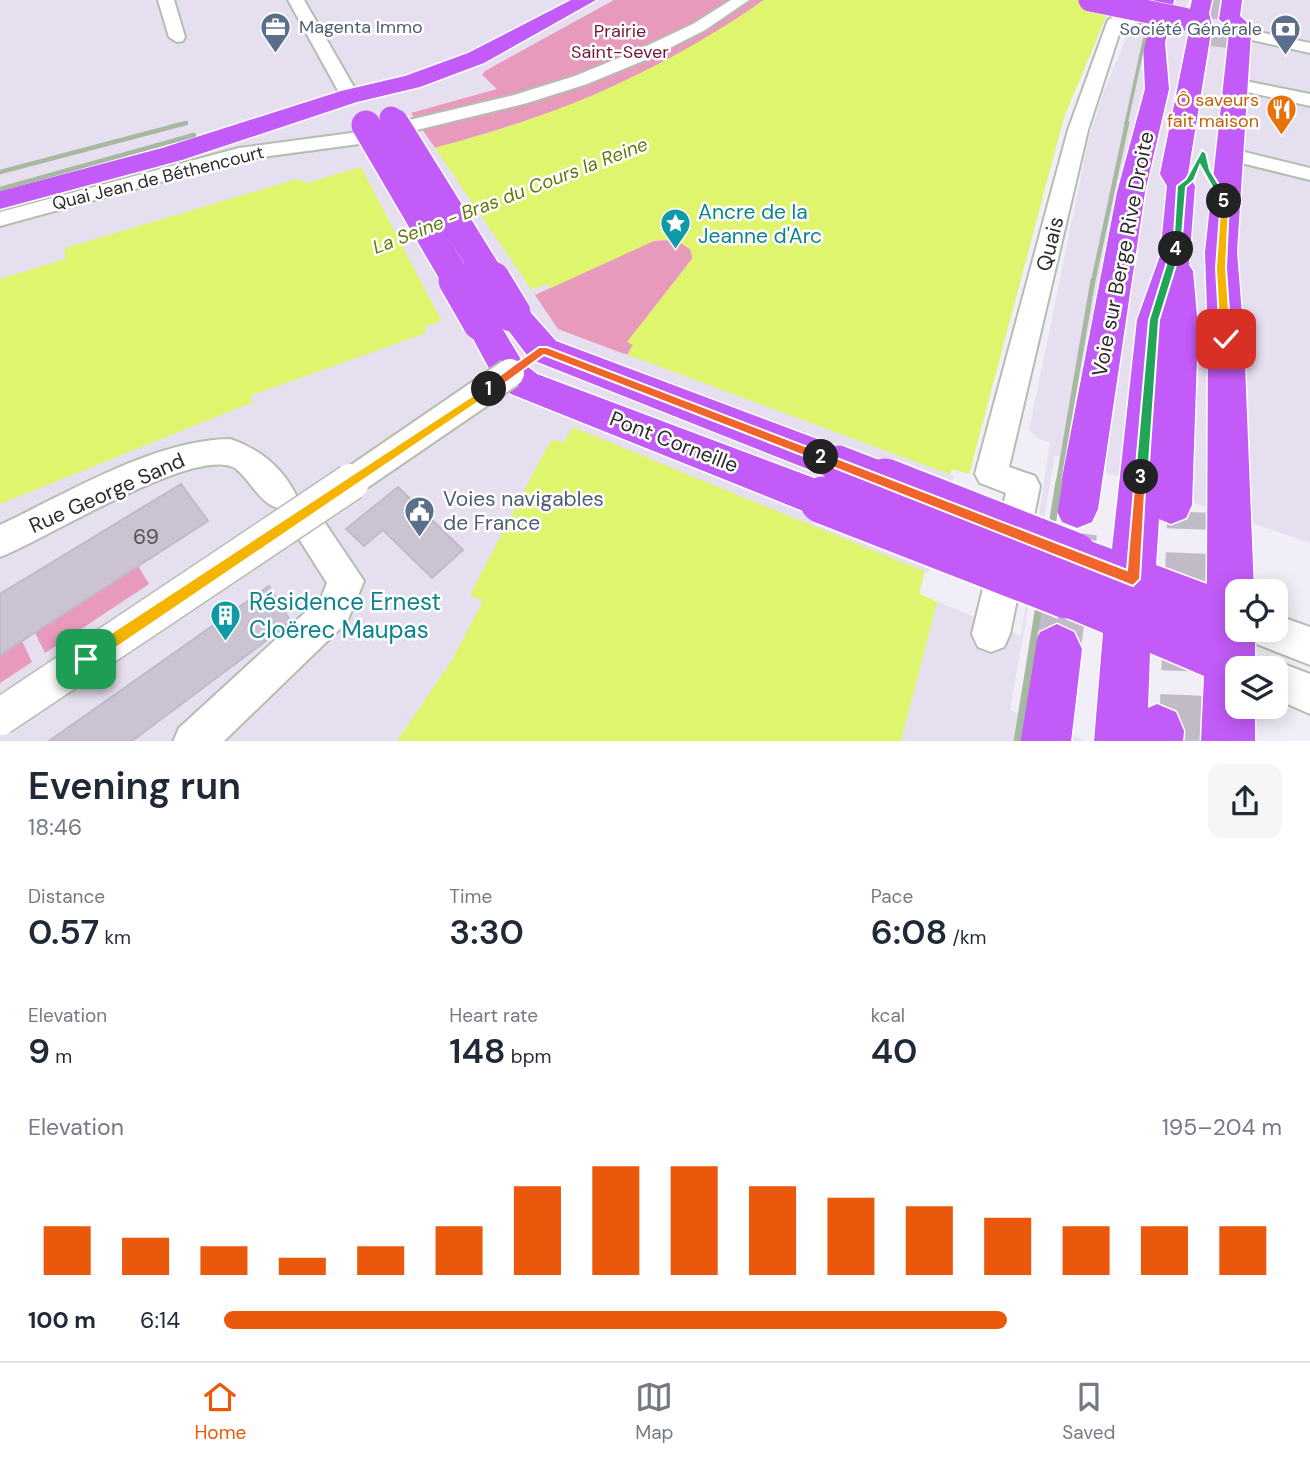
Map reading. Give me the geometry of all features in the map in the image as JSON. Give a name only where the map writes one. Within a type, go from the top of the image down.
[{"type":"main road","points":[[350,96],[379,111],[495,34],[561,0]]},
{"type":"main road","points":[[0,200],[202,144],[350,96],[369,74],[469,52],[586,0]]},
{"type":"main road","points":[[1090,0],[1160,11],[1199,13],[1202,0]]},
{"type":"main road","points":[[1232,0],[1229,19],[1238,24],[1240,33],[1235,84],[1215,153],[1206,170],[1226,203],[1221,268],[1239,579]]},
{"type":"main road","points":[[1160,11],[1240,33]]},
{"type":"main road","points":[[1160,11],[1177,144],[1174,174],[1181,186],[1175,256],[1181,327],[1181,509],[1198,332],[1221,268]]},
{"type":"main road","name":"Voie sur Berge Rive Droite","points":[[1077,509],[1131,192],[1157,89],[1154,43],[1160,11]]},
{"type":"main road","points":[[1181,186],[1215,153],[1218,47]]},
{"type":"main road","name":"Pont Corneille","points":[[379,111],[526,361],[838,464],[1104,589]]},
{"type":"main road","name":"Pont Corneille","points":[[379,111],[515,317],[534,388],[1104,589]]},
{"type":"main road","points":[[1144,738],[1104,589],[1154,320],[1175,256]]},
{"type":"main road","points":[[1104,589],[1225,633]]},
{"type":"main road","points":[[1227,741],[1242,642]]},
{"type":"main road","points":[[1044,741],[1057,649]]},
{"type":"street","points":[[166,0],[177,37]]},
{"type":"street","points":[[296,0],[350,96]]},
{"type":"street","name":"Quai Jean de Béthencourt","points":[[0,219],[239,154],[359,138],[581,80],[676,40],[741,0]]},
{"type":"street","points":[[441,118],[448,135],[575,94],[692,43],[758,0]]},
{"type":"street","name":"Quais","points":[[991,634],[1024,486],[991,474],[1016,432],[1078,130],[1116,20],[1134,20],[1160,11]]},
{"type":"street","points":[[1240,33],[1310,48]]},
{"type":"street","points":[[1235,84],[1310,100]]},
{"type":"street","points":[[1215,153],[1310,174]]},
{"type":"street","points":[[0,230],[90,205]]},
{"type":"street","points":[[0,716],[480,396],[526,361]]},
{"type":"street","name":"Rue George Sand","points":[[0,542],[170,462],[213,451],[229,452],[253,463],[282,497]]},
{"type":"street","points":[[194,741],[334,610],[346,580],[313,534]]},
{"type":"street","points":[[1271,642],[1310,646]]},
{"type":"street","points":[[1288,685],[1310,694]]},
{"type":"green space","name":"Prairie Saint-Sever","points":[[614,0],[764,0],[707,40],[643,74],[575,103],[505,127],[435,148],[411,113],[497,89],[482,75],[485,71]]},
{"type":"green space","points":[[670,239],[689,248],[692,259],[628,341],[633,345],[627,355],[558,329],[535,295],[649,242]]},
{"type":"green space","points":[[138,566],[149,584],[45,653],[35,633]]},
{"type":"green space","points":[[22,641],[32,662],[0,683],[0,655]]},
{"type":"shaded area","points":[[1189,0],[1195,0],[1191,15],[1145,6],[1140,23],[1131,27],[1103,93],[1088,142],[1029,430],[1037,438],[1050,443],[1021,636],[919,594],[952,468],[969,474],[1064,117],[1112,3],[1186,7]]},
{"type":"shaded area","points":[[1055,455],[1310,543],[1310,741],[1085,741],[1010,710]]},
{"type":"water","name":"La Seine - Bras du Cours la Reine","points":[[764,0],[1113,0],[1064,117],[969,474],[952,469],[919,593],[937,602],[901,741],[397,741],[452,660],[483,601],[470,595],[546,449],[553,439],[562,443],[627,355],[633,345],[627,342],[692,259],[691,250],[678,241],[656,240],[551,288],[547,284],[424,327],[426,333],[250,396],[253,402],[0,504],[0,279],[65,259],[65,248],[297,179],[308,183],[459,141],[556,110],[663,62]]},
{"type":"pier","points":[[433,145],[533,292],[443,324],[360,165]]},
{"type":"pier","points":[[623,353],[954,476],[928,573],[570,426]]},
{"type":"building","points":[[181,484],[208,521],[0,655],[0,594]]},
{"type":"building","name":"Voies navigables de France","points":[[398,487],[463,550],[432,578],[383,530],[364,546],[346,529]]},
{"type":"building","name":"Résidence Ernest Cloërec Maupas","points":[[269,586],[291,622],[132,741],[49,741]]},
{"type":"tunnel","points":[[1214,0],[1222,8],[1218,47]]},
{"type":"tunnel","points":[[1057,649],[1077,509]]},
{"type":"tunnel","points":[[1182,741],[1191,512]]},
{"type":"railway","points":[[1126,124],[1153,0]]},
{"type":"railway","points":[[0,172],[186,123],[181,124]]},
{"type":"railway","points":[[1093,282],[1127,123]]},
{"type":"railway","points":[[0,189],[194,135]]},
{"type":"railway","points":[[1058,484],[1093,280]]},
{"type":"railway","points":[[1017,741],[1059,482]]},
{"type":"place","name":"Magenta Immo","points":[[276,54]]},
{"type":"place","name":"Société Générale","points":[[1285,56]]},
{"type":"place","name":"Ô saveurs fait maison","points":[[1282,137]]},
{"type":"place","name":"Ancre de la Jeanne d'Arc","points":[[675,251]]},
{"type":"place","name":"Voies navigables de France","points":[[420,538]]},
{"type":"place","name":"Résidence Ernest Cloërec Maupas","points":[[226,643]]},
{"type":"route","points":[[86,659],[480,396],[543,350],[1133,579],[1154,320],[1175,256],[1181,186],[1189,180],[1202,153],[1206,170],[1226,203],[1221,252],[1226,339]]}]
